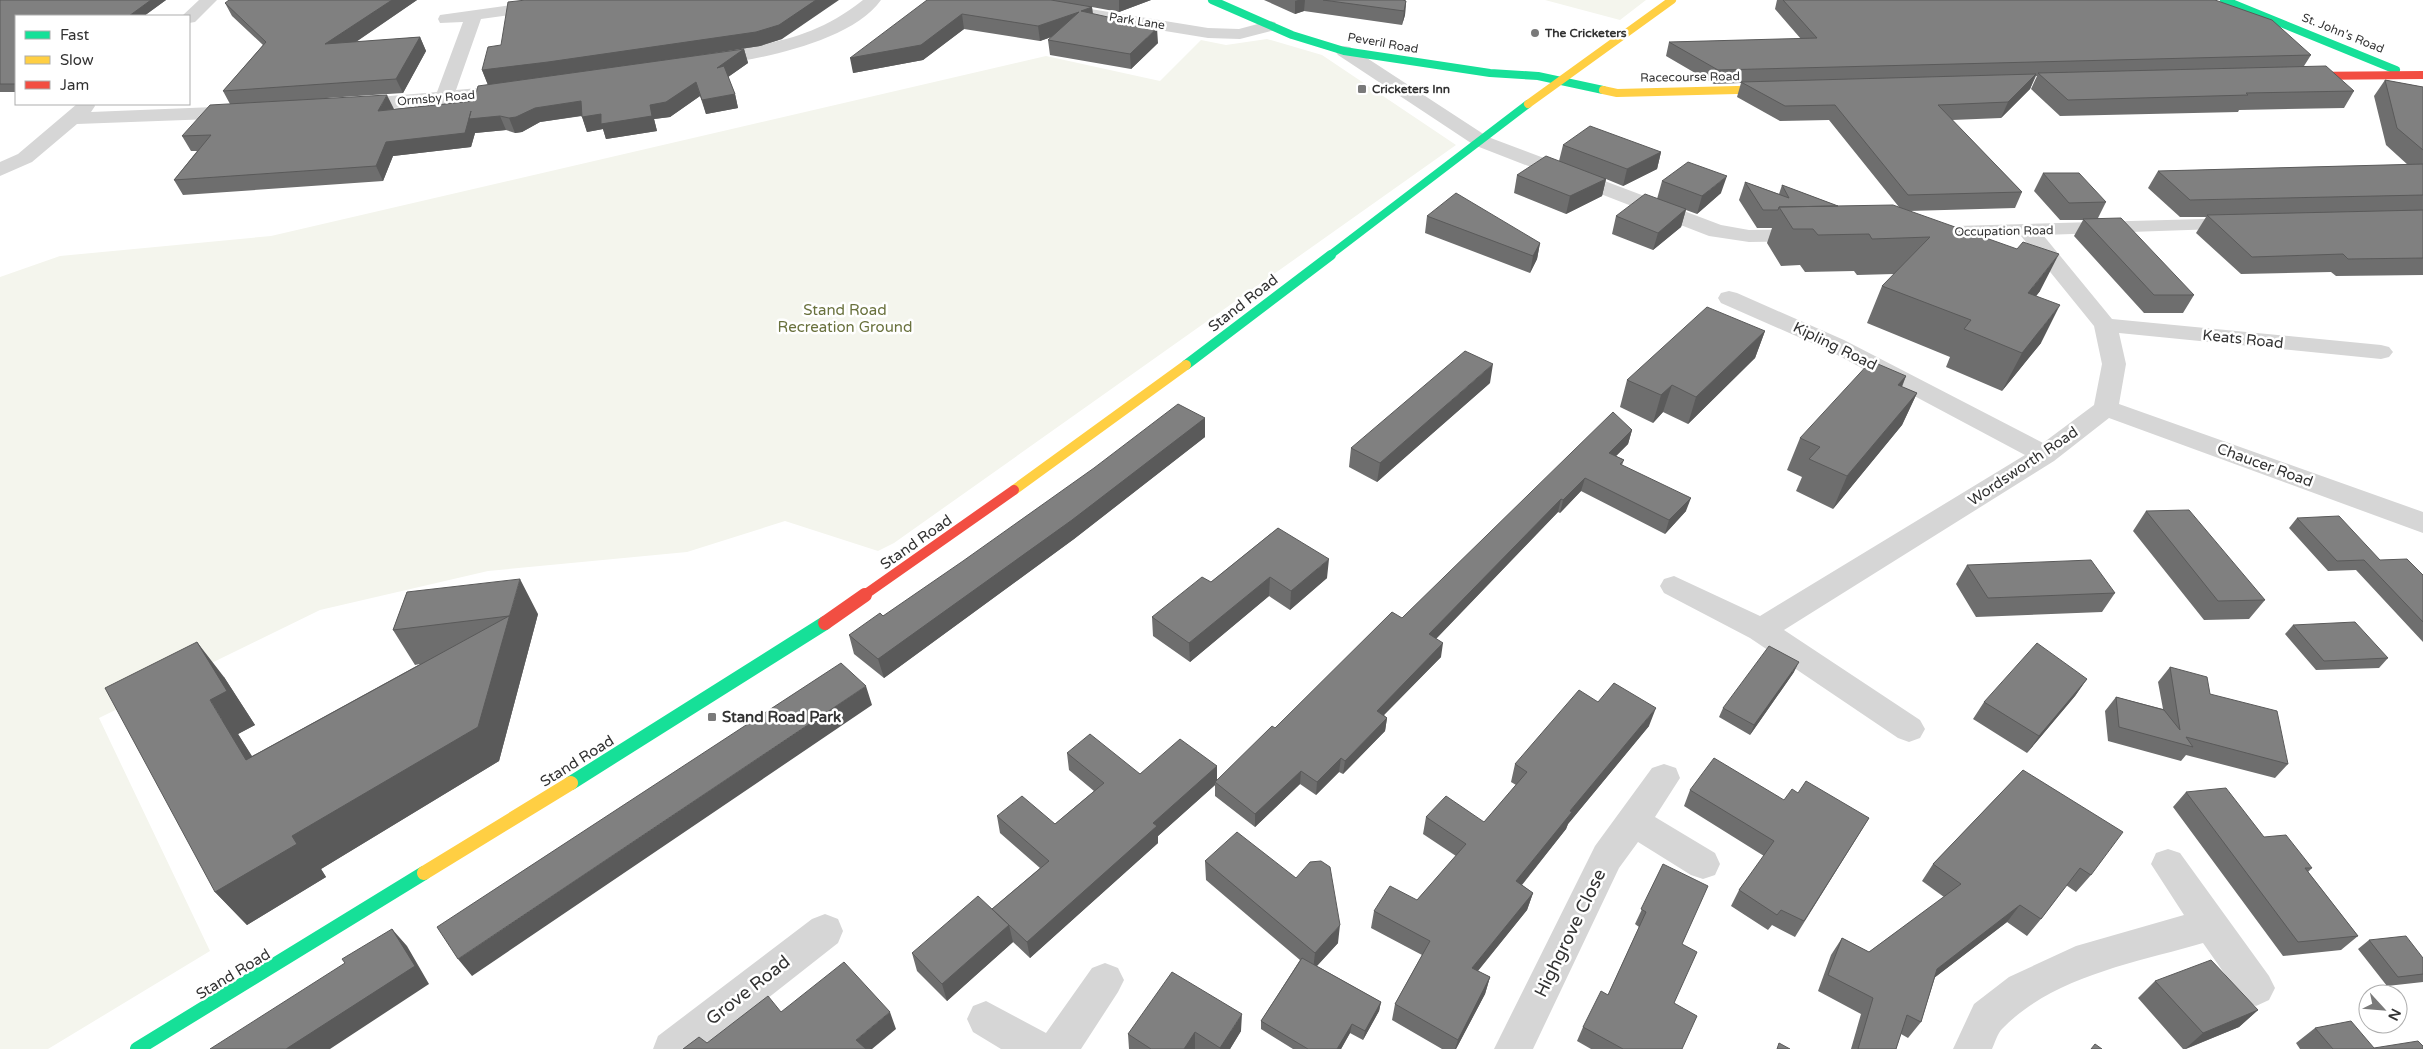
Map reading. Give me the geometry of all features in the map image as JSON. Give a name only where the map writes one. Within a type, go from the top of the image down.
[{"type":"street","points":[[190,17],[209,0]]},
{"type":"street","points":[[444,98],[464,0]]},
{"type":"street","points":[[459,18],[585,0]]},
{"type":"street","points":[[690,65],[804,42],[836,28],[874,0]]},
{"type":"street","name":"Park Lane","points":[[1005,0],[1208,33],[1240,34],[1269,26]]},
{"type":"street","name":"Peveril Road","points":[[1212,0],[1269,26],[1344,51],[1490,73],[1538,76],[1558,80]]},
{"type":"street","name":"Stand Road","points":[[137,1049],[557,791],[817,628],[917,560],[1220,340],[1558,80],[1672,0]]},
{"type":"street","name":"St. John's Road","points":[[2224,0],[2245,3],[2407,76],[2423,81]]},
{"type":"street","points":[[1344,51],[1481,141],[1717,231],[1750,236],[1829,234]]},
{"type":"street","points":[[2288,76],[2423,76]]},
{"type":"street","name":"Racecourse Road","points":[[1558,80],[1617,93],[1785,89]]},
{"type":"street","name":"Ormsby Road","points":[[337,107],[444,98],[528,88]]},
{"type":"street","points":[[0,170],[25,158],[88,105]]},
{"type":"street","points":[[73,118],[261,111]]},
{"type":"street","name":"Occupation Road","points":[[1908,233],[2255,224]]},
{"type":"street","points":[[2027,230],[2105,325],[2114,364],[2106,408]]},
{"type":"street","name":"Kipling Road","points":[[1729,298],[1836,345],[2045,455]]},
{"type":"street","name":"Keats Road","points":[[2105,325],[2381,352]]},
{"type":"street","name":"Wordsworth Road","points":[[1761,630],[2045,455],[2106,408]]},
{"type":"street","name":"Chaucer Road","points":[[2106,408],[2423,523]]},
{"type":"street","points":[[1674,586],[1761,630],[1909,729]]},
{"type":"street","name":"Highgrove Close","points":[[1513,1049],[1607,857],[1664,778]]},
{"type":"street","points":[[1633,821],[1703,864]]},
{"type":"street","points":[[2168,864],[2256,988]]},
{"type":"street","points":[[1972,1049],[1987,1017],[2022,989],[2076,963],[2211,924]]},
{"type":"street","name":"Grove Road","points":[[672,1049],[825,931]]},
{"type":"street","points":[[1058,1049],[1105,980]]},
{"type":"street","points":[[986,1019],[1037,1049]]},
{"type":"green space","points":[[1545,0],[1646,0],[1620,20]]},
{"type":"green space","name":"Stand Road Recreation Ground","points":[[1267,39],[1322,55],[1456,145],[894,543],[878,551],[785,521],[687,552],[488,571],[320,610],[99,718],[210,951],[48,1049],[0,1049],[0,277],[60,256],[271,236],[1046,56],[1160,81],[1201,40],[1226,45]]},
{"type":"building","points":[[0,0],[151,0],[130,15],[15,15],[15,84],[0,84]]},
{"type":"building","points":[[229,0],[392,0],[325,44],[420,37],[396,79],[223,91],[266,42],[225,3]]},
{"type":"building","points":[[526,0],[816,0],[779,25],[756,32],[482,70],[488,47],[501,45],[508,2]]},
{"type":"building","points":[[927,0],[1051,0],[1092,7],[1081,11],[1157,28],[1130,54],[1048,40],[1079,12],[1038,26],[962,14],[921,45],[850,58]]},
{"type":"building","points":[[1323,0],[1403,0],[1406,1],[1404,11]]},
{"type":"building","points":[[1783,0],[2215,0],[2272,20],[2311,55],[1718,70],[1669,42],[1817,38]]},
{"type":"building","points":[[744,49],[717,68],[724,66],[735,94],[702,100],[696,82],[666,102],[650,105],[652,116],[601,124],[601,114],[582,117],[581,101],[535,108],[516,117],[509,118],[500,116],[469,119],[471,111],[465,133],[386,142],[376,166],[174,180],[211,135],[182,136],[210,105],[387,95],[378,111],[474,101],[478,86]]},
{"type":"building","points":[[2326,66],[2354,91],[2068,100],[2038,73]]},
{"type":"building","points":[[2036,74],[2008,102],[1938,105],[2022,192],[1908,195],[1835,105],[1785,106],[1741,82]]},
{"type":"building","points":[[2385,80],[2423,87],[2423,150],[2397,128]]},
{"type":"building","points":[[1590,126],[1661,152],[1627,169],[1563,145]]},
{"type":"building","points":[[1546,156],[1606,179],[1570,196],[1517,175]]},
{"type":"building","points":[[1688,162],[1727,176],[1702,196],[1662,181]]},
{"type":"building","points":[[2423,164],[2423,195],[2190,200],[2158,171]]},
{"type":"building","points":[[2043,173],[2079,173],[2106,202],[2069,203]]},
{"type":"building","points":[[1745,182],[1789,198],[1782,185],[1838,206],[1779,207],[1778,210],[1763,210]]},
{"type":"building","points":[[1456,193],[1540,243],[1533,256],[1427,216]]},
{"type":"building","points":[[1645,194],[1686,209],[1658,233],[1616,216]]},
{"type":"building","points":[[1893,205],[2017,249],[2023,242],[2059,254],[2028,293],[2060,305],[2022,353],[1964,329],[1971,320],[1882,286],[1930,237],[1872,239],[1869,234],[1818,235],[1813,229],[1793,229],[1779,207]]},
{"type":"building","points":[[2423,210],[2423,258],[2348,259],[2343,254],[2252,257],[2207,215]]},
{"type":"building","points":[[2121,218],[2194,295],[2154,295],[2083,219]]},
{"type":"building","points":[[1707,307],[1765,331],[1696,397],[1672,385],[1661,395],[1627,380]]},
{"type":"building","points":[[1465,351],[1493,364],[1380,463],[1351,448]]},
{"type":"building","points":[[1871,361],[1906,376],[1898,385],[1917,393],[1847,476],[1809,459],[1820,447],[1800,438]]},
{"type":"building","points":[[1178,404],[1205,418],[1072,520],[878,659],[849,635],[880,613],[883,616],[963,561],[1094,468]]},
{"type":"building","points":[[1613,412],[1632,430],[1609,453],[1624,460],[1620,464],[1691,498],[1669,520],[1585,478],[1563,500],[1561,499],[1429,634],[1443,643],[1377,711],[1387,718],[1345,761],[1341,758],[1317,782],[1301,771],[1255,814],[1215,782],[1272,726],[1275,728],[1392,612],[1402,618]]},
{"type":"building","points":[[2189,510],[2265,600],[2218,601],[2146,511]]},
{"type":"building","points":[[2339,516],[2380,560],[2407,559],[2423,575],[2423,622],[2364,560],[2337,561],[2297,518]]},
{"type":"building","points":[[1278,528],[1329,559],[1291,591],[1270,577],[1189,643],[1152,617],[1202,577],[1211,582]]},
{"type":"building","points":[[2091,560],[2115,593],[1988,598],[1967,565]]},
{"type":"building","points":[[520,579],[478,727],[292,836],[297,844],[215,892],[105,688],[197,642],[227,691],[210,700],[246,760],[509,616],[393,630],[407,592]]},
{"type":"building","points":[[2355,622],[2388,658],[2324,661],[2293,625]]},
{"type":"building","points":[[2037,643],[2087,679],[2039,736],[1984,702]]},
{"type":"building","points":[[1769,646],[1799,662],[1754,725],[1723,708]]},
{"type":"building","points":[[841,663],[866,686],[458,959],[437,927]]},
{"type":"building","points":[[2170,667],[2207,677],[2210,694],[2277,711],[2288,764],[2186,737],[2193,747],[2119,727],[2116,697],[2164,710],[2180,730]]},
{"type":"building","points":[[1614,683],[1656,708],[1570,811],[1572,812],[1516,881],[1533,893],[1472,968],[1490,977],[1458,1040],[1395,1004],[1430,941],[1374,911],[1390,886],[1417,900],[1466,844],[1426,817],[1446,796],[1484,822],[1527,772],[1515,764],[1579,690],[1598,702]]},
{"type":"building","points":[[1090,734],[1140,774],[1180,739],[1217,766],[1153,823],[1157,826],[1027,942],[992,909],[1049,861],[997,816],[1022,796],[1055,824],[1104,783],[1067,753]]},
{"type":"building","points":[[1714,758],[1784,800],[1792,789],[1798,793],[1806,781],[1869,818],[1804,921],[1781,910],[1777,915],[1739,890],[1774,841],[1690,790]]},
{"type":"building","points":[[2023,770],[2123,832],[2091,875],[2080,868],[2041,919],[2020,905],[1937,969],[1921,1022],[1907,1015],[1896,1049],[1858,1049],[1873,998],[1828,975],[1842,938],[1869,952],[1961,884],[1933,864]]},
{"type":"building","points":[[2226,788],[2264,837],[2286,835],[2312,868],[2305,868],[2358,936],[2298,942],[2186,792]]},
{"type":"building","points":[[1237,832],[1296,878],[1310,862],[1321,861],[1330,867],[1340,925],[1315,953],[1205,861]]},
{"type":"building","points":[[1663,864],[1708,886],[1682,944],[1697,952],[1674,1003],[1697,1016],[1682,1049],[1623,1049],[1583,1027],[1601,991],[1608,995],[1646,912],[1641,909]]},
{"type":"building","points":[[978,896],[1009,925],[942,984],[912,953]]},
{"type":"building","points":[[392,929],[415,966],[286,1049],[210,1049],[345,963],[342,959]]},
{"type":"building","points":[[2406,936],[2423,958],[2423,974],[2398,977],[2369,940]]},
{"type":"building","points":[[1302,958],[1381,1002],[1365,1031],[1352,1024],[1337,1049],[1308,1049],[1261,1021]]},
{"type":"building","points":[[2211,960],[2258,1010],[2203,1033],[2155,981]]},
{"type":"building","points":[[844,962],[890,1012],[856,1040],[866,1049],[683,1049],[699,1037],[707,1043],[768,996],[781,1012]]},
{"type":"building","points":[[1172,972],[1242,1014],[1220,1048],[1195,1032],[1184,1049],[1151,1049],[1128,1034]]},
{"type":"building","points":[[2351,1021],[2358,1029],[2358,1034],[2362,1034],[2374,1048],[2418,1041],[2423,1046],[2423,1049],[2333,1049],[2315,1028]]},
{"type":"building","points":[[1779,1043],[1790,1049],[1777,1049]]},
{"type":"building","points":[[2095,1044],[2102,1049],[2091,1049]]},
{"type":"traffic: fast","points":[[1212,0],[1292,35],[1344,51],[1490,73],[1538,76],[1603,90]]},
{"type":"traffic: fast","points":[[2224,0],[2396,70]]},
{"type":"traffic: fast","points":[[1186,365],[1528,104]]},
{"type":"traffic: fast","points":[[571,783],[825,623]]},
{"type":"traffic: fast","points":[[137,1049],[424,873]]},
{"type":"traffic: slow","points":[[1528,104],[1672,0]]},
{"type":"traffic: slow","points":[[1603,90],[1617,93],[1777,89]]},
{"type":"traffic: slow","points":[[1014,490],[1186,365]]},
{"type":"traffic: slow","points":[[424,873],[571,783]]},
{"type":"traffic: jam","points":[[2300,76],[2423,75]]},
{"type":"traffic: jam","points":[[825,623],[1014,490]]},
{"type":"place","name":"The Cricketers","points":[[1535,33]]},
{"type":"place","name":"Cricketers Inn","points":[[1362,89]]},
{"type":"place","name":"Stand Road Park","points":[[712,717]]}]
